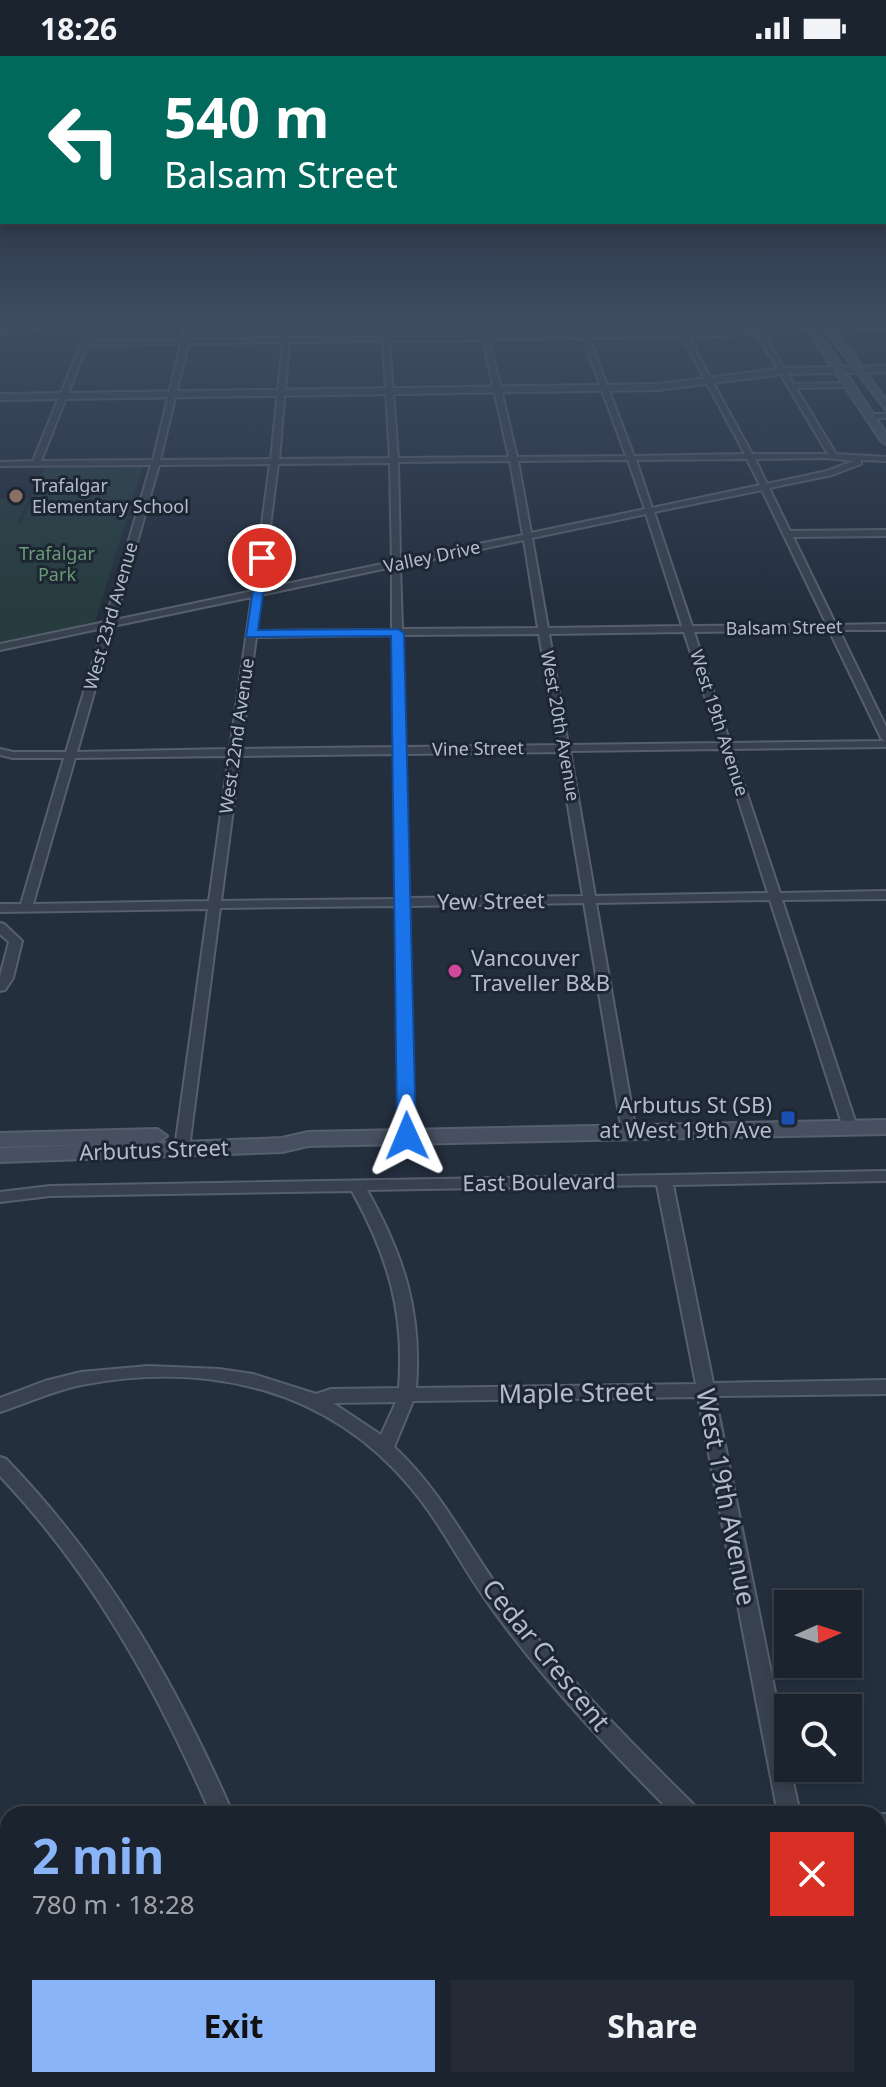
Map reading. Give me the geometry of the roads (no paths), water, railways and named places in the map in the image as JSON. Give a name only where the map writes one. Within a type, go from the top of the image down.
[{"type":"main road","points":[[870,417],[886,441]]},
{"type":"main road","name":"Arbutus Street","points":[[0,1140],[282,1145],[308,1139],[407,1136],[886,1127]]},
{"type":"main road","name":"Arbutus Street","points":[[0,1155],[183,1142]]},
{"type":"street","points":[[36,464],[55,417]]},
{"type":"street","name":"West 23rd Avenue","points":[[26,907],[166,417]]},
{"type":"street","name":"West 22nd Avenue","points":[[183,1142],[279,417]]},
{"type":"street","points":[[391,417],[407,1136]]},
{"type":"street","name":"West 20th Avenue","points":[[504,417],[528,537],[629,1132]]},
{"type":"street","name":"West 19th Avenue","points":[[616,417],[850,1127]]},
{"type":"street","points":[[729,417],[886,738]]},
{"type":"street","points":[[810,417],[833,456]]},
{"type":"street","points":[[0,464],[833,456],[886,459]]},
{"type":"street","name":"Valley Drive","points":[[0,647],[848,468],[858,462],[857,458]]},
{"type":"street","points":[[788,534],[886,533]]},
{"type":"street","name":"Balsam Street","points":[[251,634],[886,627]]},
{"type":"street","name":"Vine Street","points":[[0,752],[70,755],[886,744]]},
{"type":"street","name":"Yew Street","points":[[0,908],[886,895]]},
{"type":"street","points":[[0,927],[16,941],[6,978],[0,987]]},
{"type":"street","name":"East Boulevard","points":[[0,1197],[50,1191],[886,1176]]},
{"type":"street","name":"West 19th Avenue","points":[[664,1180],[787,1806]]},
{"type":"street","points":[[357,1186],[388,1244],[405,1296],[410,1338],[407,1395],[403,1408],[393,1422],[385,1448]]},
{"type":"street","name":"Cedar Crescent","points":[[0,1405],[53,1386],[119,1374],[172,1373],[251,1381],[314,1401],[385,1448],[419,1483],[504,1611],[603,1726],[680,1806]]},
{"type":"street","name":"Maple Street","points":[[314,1401],[331,1396],[886,1387]]},
{"type":"street","points":[[0,1464],[65,1538],[137,1641],[197,1757],[218,1806]]},
{"type":"place","name":"Trafalgar Elementary School","points":[[16,496]]},
{"type":"place","name":"Vancouver Traveller B&B","points":[[455,971]]},
{"type":"place","name":"Arbutus St (SB) at West 19th Ave","points":[[788,1118]]},
{"type":"park label","name":"Trafalgar Park","points":[[57,564]]}]
